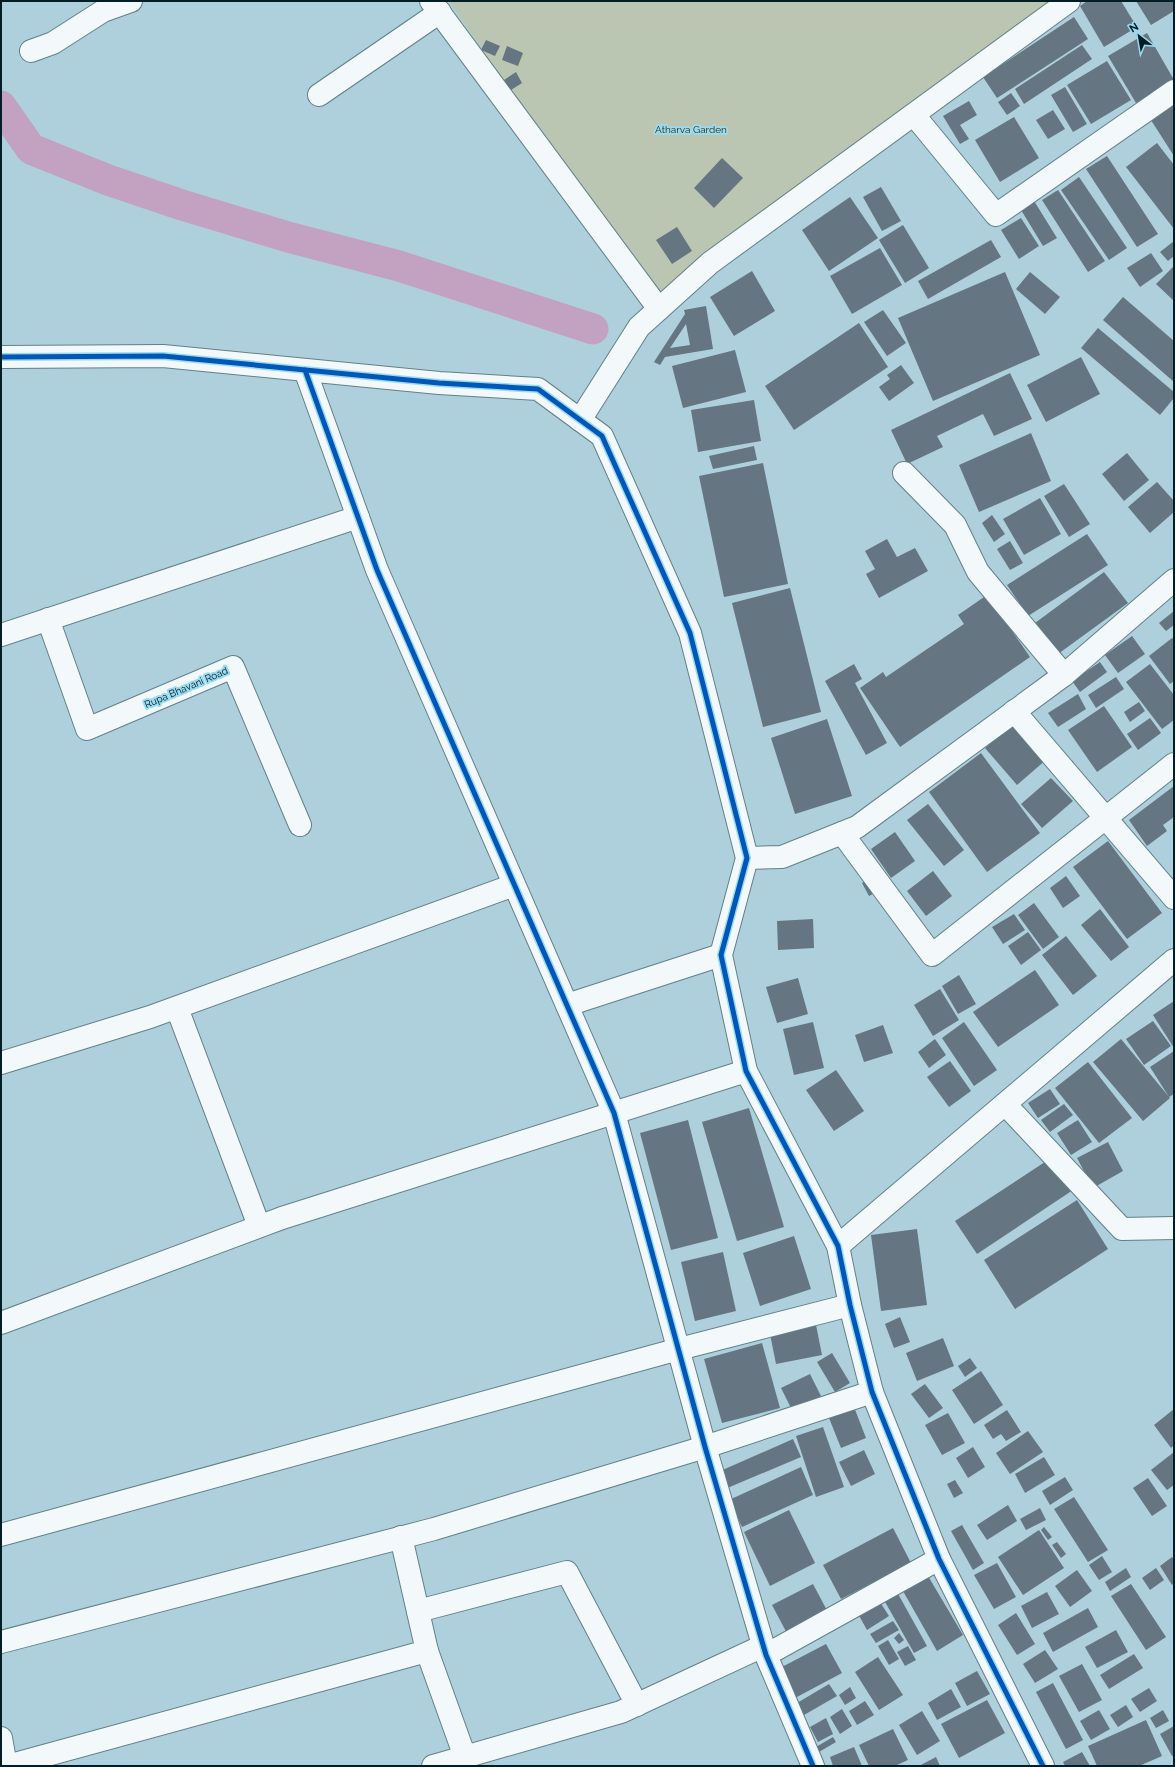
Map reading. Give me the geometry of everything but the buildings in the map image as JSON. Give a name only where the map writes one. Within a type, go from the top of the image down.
[{"type":"street","points":[[31,51],[53,44],[103,11],[131,1]]},
{"type":"street","points":[[580,420],[639,326],[710,264],[1070,1]]},
{"type":"street","points":[[319,95],[435,7],[659,309]]},
{"type":"street","points":[[914,115],[996,215],[1174,91]]},
{"type":"street","points":[[1,357],[163,356],[440,383],[538,389],[602,436],[690,633],[747,858],[721,955],[746,1071],[838,1246],[850,1305],[872,1392],[939,1560],[1043,1766]]},
{"type":"street","points":[[305,370],[377,570],[614,1113],[705,1447],[764,1651],[813,1766]]},
{"type":"street","points":[[904,473],[955,525],[978,572],[1064,675]]},
{"type":"street","points":[[1,635],[358,517]]},
{"type":"street","points":[[747,858],[782,857],[857,827],[1064,675],[1174,580]]},
{"type":"street","name":"Rupa Bhavani Road","points":[[48,619],[88,729],[233,667],[300,825]]},
{"type":"street","points":[[1014,711],[1174,898]]},
{"type":"street","points":[[842,833],[932,955],[1174,764]]},
{"type":"street","points":[[1,1063],[177,1008],[514,885]]},
{"type":"street","points":[[567,1005],[721,955]]},
{"type":"street","points":[[838,1246],[1174,960]]},
{"type":"street","points":[[177,1008],[259,1226]]},
{"type":"street","points":[[1,1323],[259,1226],[746,1071]]},
{"type":"street","points":[[1005,1104],[1122,1229],[1174,1228]]},
{"type":"street","points":[[1,1534],[679,1349],[850,1305]]},
{"type":"street","points":[[1,1642],[442,1527],[705,1447],[872,1392]]},
{"type":"street","points":[[401,1537],[427,1651],[465,1757]]},
{"type":"street","points":[[433,1766],[622,1712],[637,1704],[764,1651],[939,1560]]},
{"type":"street","points":[[418,1611],[567,1572],[637,1704]]},
{"type":"street","points":[[1,1738],[7,1766],[427,1651]]},
{"type":"green space","name":"Atharva Garden","points":[[449,1],[1084,1],[659,309]]},
{"type":"waterway","points":[[1,106],[31,149],[108,180],[182,205],[288,237],[399,266],[593,329]]},
{"type":"cycle path","points":[[1,357],[163,356],[439,383],[538,389],[602,436],[690,633],[747,858],[721,955],[746,1071],[838,1246],[850,1305],[872,1392],[939,1559],[1043,1766]]},
{"type":"cycle path","points":[[305,370],[377,570],[614,1113],[705,1447],[766,1655],[813,1766]]}]
